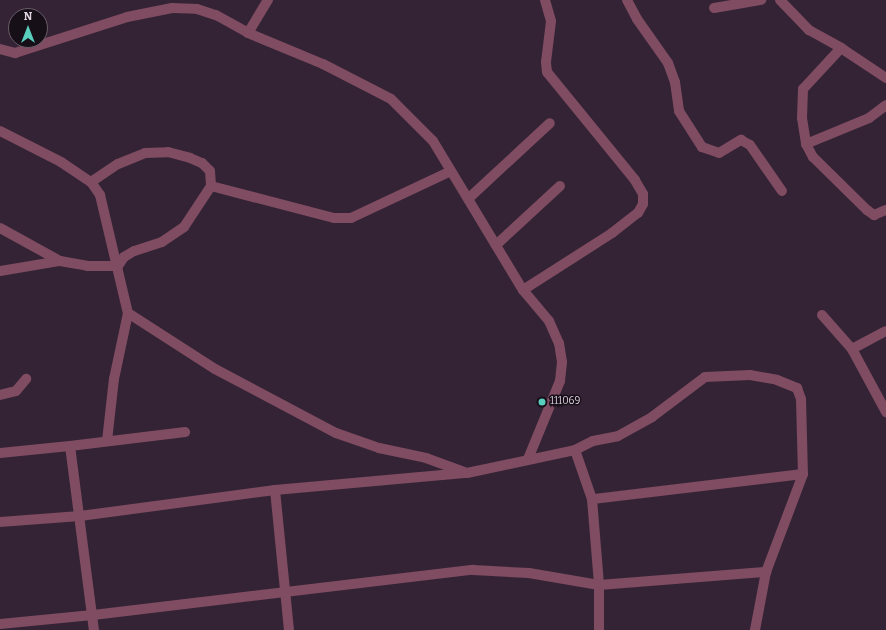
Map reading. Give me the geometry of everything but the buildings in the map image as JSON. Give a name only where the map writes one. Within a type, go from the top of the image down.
[{"type":"street","points":[[248,33],[268,0]]},
{"type":"street","points":[[523,290],[612,233],[638,213],[643,204],[643,194],[635,180],[556,87],[547,72],[546,62],[551,21],[545,0]]},
{"type":"street","points":[[627,0],[637,19],[668,64],[675,82],[679,111],[702,147],[718,153],[742,140],[750,145],[782,191]]},
{"type":"street","points":[[714,8],[761,0]]},
{"type":"street","points":[[780,0],[809,30],[841,48],[886,78]]},
{"type":"street","points":[[0,49],[15,53],[127,17],[172,8],[197,8],[216,15],[248,33],[323,64],[391,99],[433,140],[523,290],[549,321],[559,343],[562,362],[560,381],[528,459]]},
{"type":"street","points":[[841,48],[803,89],[802,118],[806,144],[813,157],[867,210],[874,215],[886,210]]},
{"type":"street","points":[[806,144],[869,118],[886,105]]},
{"type":"street","points":[[469,198],[550,123]]},
{"type":"street","points":[[0,131],[61,162],[91,182],[100,195],[128,313],[114,379],[107,441]]},
{"type":"street","points":[[91,182],[118,164],[145,153],[168,152],[202,163],[210,171],[211,186],[184,227],[162,242],[124,257],[118,266]]},
{"type":"street","points":[[211,186],[334,218],[351,218],[451,172]]},
{"type":"street","points":[[496,245],[560,186]]},
{"type":"street","points":[[0,228],[60,260],[87,266],[118,266]]},
{"type":"street","points":[[0,271],[60,260]]},
{"type":"street","points":[[128,313],[215,369],[336,433],[379,448],[426,458],[467,473]]},
{"type":"street","points":[[822,315],[852,349],[886,412]]},
{"type":"street","points":[[852,349],[886,331]]},
{"type":"street","points":[[0,522],[80,516],[274,490],[467,473],[575,450],[593,441],[618,436],[635,428],[705,377],[750,375],[777,380],[797,388],[801,399],[803,474],[766,572],[756,630]]},
{"type":"street","points":[[0,395],[16,391],[26,379]]},
{"type":"street","points":[[0,453],[185,432]]},
{"type":"street","points":[[70,446],[94,630]]},
{"type":"street","points":[[575,450],[592,499],[598,585],[599,630]]},
{"type":"street","points":[[592,499],[803,474]]},
{"type":"street","points":[[274,490],[289,630]]},
{"type":"street","points":[[0,624],[92,615],[473,570],[529,573],[598,585],[766,572]]},
{"type":"place","name":"111069","points":[[542,402]]}]
